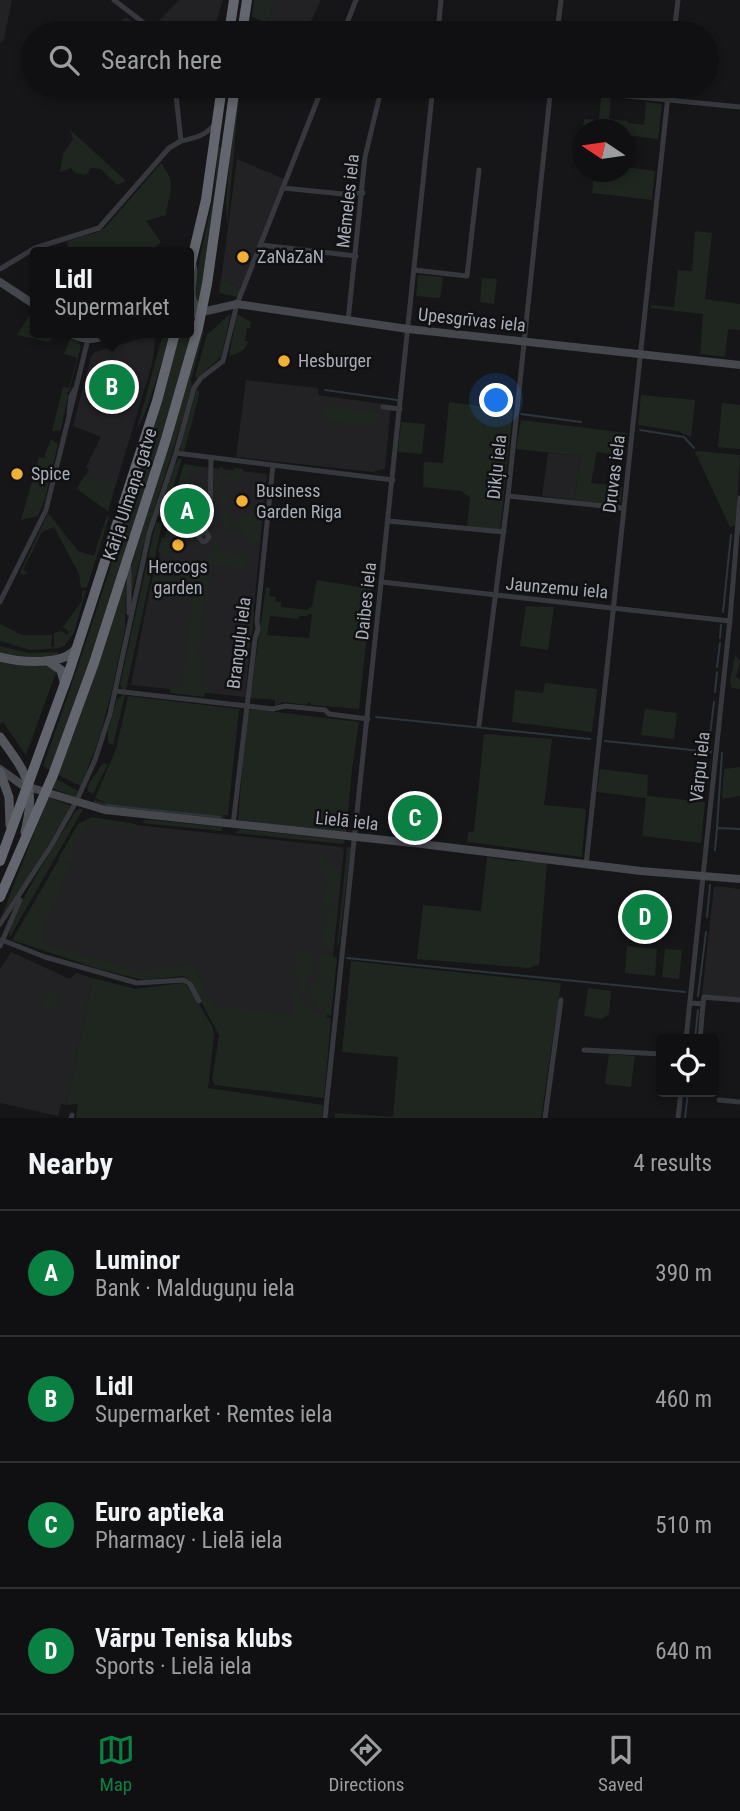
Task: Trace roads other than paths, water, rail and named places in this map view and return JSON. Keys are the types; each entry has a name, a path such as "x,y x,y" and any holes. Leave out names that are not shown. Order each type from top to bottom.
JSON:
{"highway":[{"path":"231,21 234,0"},
{"path":"244,21 247,0"},
{"path":"194,251 206,200 220,98"},
{"name":"Kārļa Ulmaņa gatve","path":"0,897 47,791 94,663 166,439 202,312 220,207 234,98"},
{"name":"Kārļa Ulmaņa gatve","path":"1,857 65,686 157,401 174,338"}],"main road":[{"path":"0,657 18,661 46,661 69,656 79,642"},
{"path":"46,661 61,670 65,686"},
{"path":"0,737 28,779 29,808 23,844"},
{"path":"0,756 5,755 8,748"},
{"path":"0,771 8,789 11,816 1,857"}],"street":[{"path":"114,0 123,2 144,21"},
{"path":"348,21 356,0"},
{"path":"439,21 442,0"},
{"path":"558,21 561,0"},
{"path":"675,21 678,0"},
{"path":"176,98 181,141"},
{"path":"0,923 28,884 76,802 100,746 115,691 149,534 196,384 223,361 237,304 318,98"},
{"name":"Mēmeles iela","path":"348,321 365,157 379,98"},
{"name":"Daibes iela","path":"325,1118 432,98"},
{"name":"Dikļu iela","path":"480,725 504,532 550,98"},
{"path":"650,98 740,107"},
{"name":"Druvas iela","path":"586,864 668,100"},
{"path":"38,247 99,228 169,148 208,132 218,118"},
{"path":"196,138 206,142 213,155"},
{"path":"414,270 467,276 479,170"},
{"path":"283,188 363,194"},
{"path":"261,245 356,256"},
{"path":"0,269 30,251"},
{"path":"0,282 30,302"},
{"path":"194,304 202,312"},
{"name":"Upesgrīvas iela","path":"194,314 237,304 408,329 740,365"},
{"path":"80,338 93,338"},
{"path":"0,602 46,510 76,397 88,339"},
{"path":"383,407 400,409"},
{"path":"176,453 393,480"},
{"path":"205,530 211,514 211,458"},
{"name":"Branguļu iela","path":"233,825 246,706 258,629 273,465"},
{"path":"508,496 623,508"},
{"name":"Vārpu iela","path":"687,1034 740,500"},
{"path":"388,521 504,532"},
{"path":"129,627 131,550"},
{"name":"Jaunzemu iela","path":"382,582 495,597 614,607 730,621"},
{"path":"115,691 278,709 285,706 309,708 368,719"},
{"path":"0,771 17,782 28,779 47,791"},
{"name":"Lielā iela","path":"47,791 112,811 740,879"},
{"path":"28,884 1,943 121,979 146,983 184,981 190,984 199,1001"},
{"path":"700,1034 704,997 740,1000"},
{"path":"545,1118 561,1000"},
{"path":"690,1003 703,1004"},
{"path":"584,1050 656,1054"},
{"path":"678,1118 680,1097"},
{"path":"719,1100 740,1102"}],"waterway":[{"path":"325,390 397,400"},
{"path":"521,414 581,422"},
{"path":"640,430 684,437 694,448"},
{"path":"723,612 731,535"},
{"path":"720,638 721,625"},
{"path":"717,667 720,643"},
{"path":"715,692 717,672"},
{"path":"708,751 714,702"},
{"path":"376,717 590,739"},
{"path":"605,741 711,752"},
{"path":"717,828 722,753"},
{"path":"106,805 220,817"},
{"path":"715,850 717,828 740,829"},
{"path":"707,917 710,885"},
{"path":"698,996 706,932"},
{"path":"347,958 685,992"},
{"path":"696,1034 698,1010"},
{"path":"685,1118 687,1097"}],"place":[{"name":"ZaNaZaN","path":"243,257"},
{"name":"Hesburger","path":"284,361"},
{"name":"Lidl","path":"112,387"},
{"name":"Spice","path":"17,474"},
{"name":"Business Garden Riga","path":"242,501"},
{"name":"Luminor","path":"187,511"},
{"name":"Hercogs garden","path":"178,545"},
{"name":"Euro aptieka","path":"415,818"},
{"name":"Vārpu Tenisa klubs","path":"645,917"}]}
